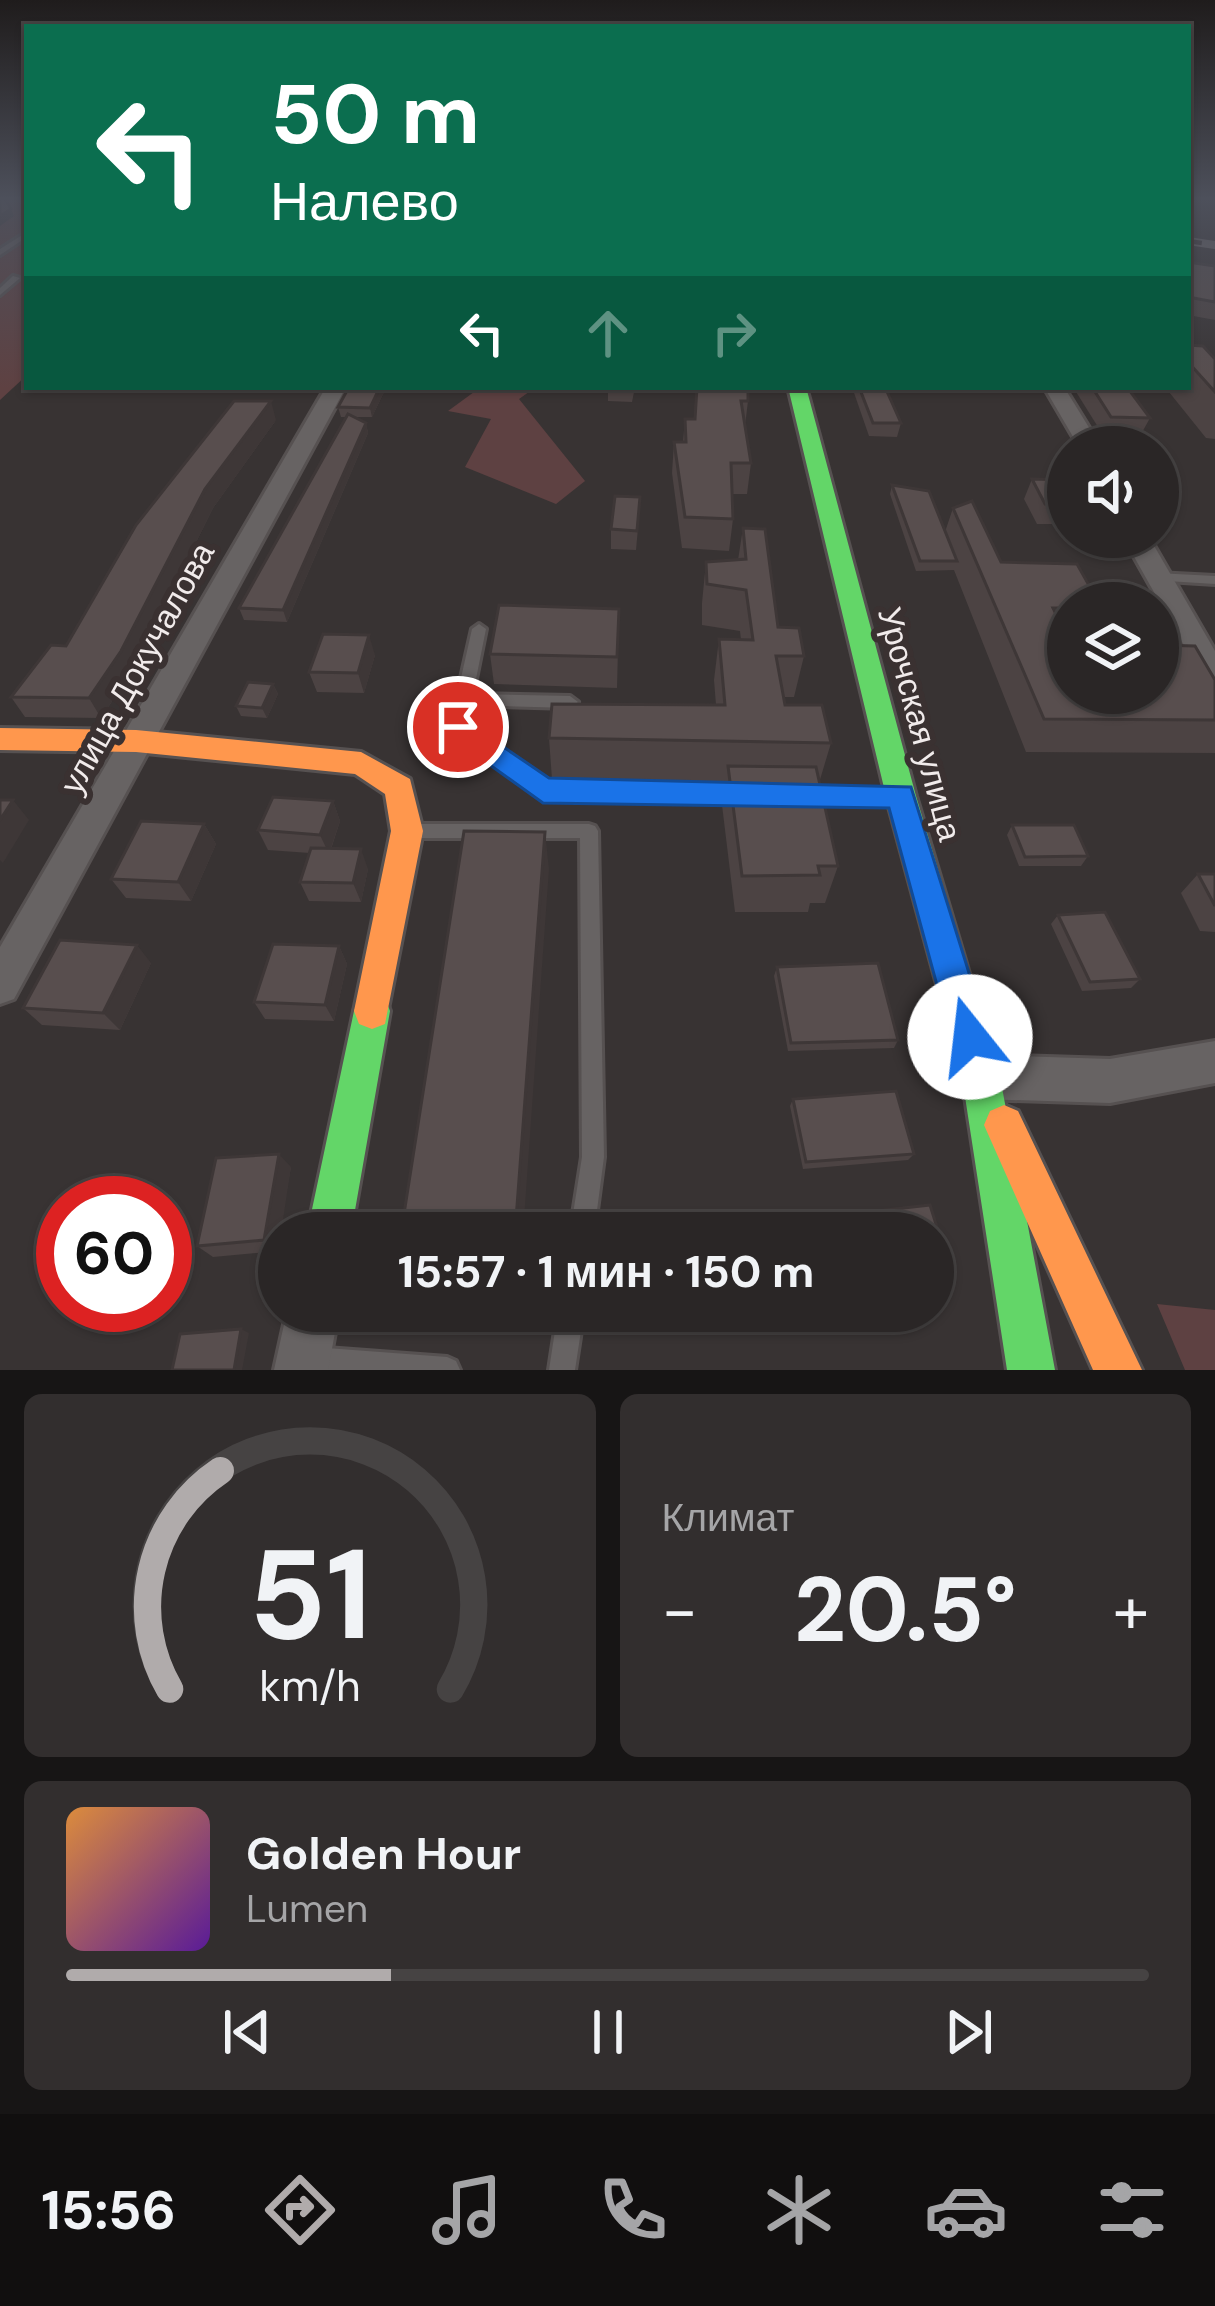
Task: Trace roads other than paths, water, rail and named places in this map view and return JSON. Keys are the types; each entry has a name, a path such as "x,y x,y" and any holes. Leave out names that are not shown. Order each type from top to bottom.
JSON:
{"main road":[{"name":"Урочская улица","path":"798,390 901,796 981,1077 1031,1370"},
{"path":"0,739 136,741 361,763 399,788 407,831 333,1212"},
{"name":"Урочская улица","path":"981,1077 1118,1370"}],"street":[{"name":"улица Докучалова","path":"0,986 334,390"},
{"path":"1056,390 1077,426"},
{"path":"1146,558 1215,676"},
{"path":"981,1077 1110,1081 1215,1062"}],"lane":[{"path":"0,278 16,278 0,292"},
{"path":"1156,577 1215,580"},
{"path":"479,629 458,727 543,790 758,794"},
{"path":"465,699 570,703"},
{"path":"782,794 901,796"},
{"path":"407,831 590,831 593,1157 585,1212"},
{"path":"562,1370 568,1332"},
{"path":"306,1347 448,1370"}]}
